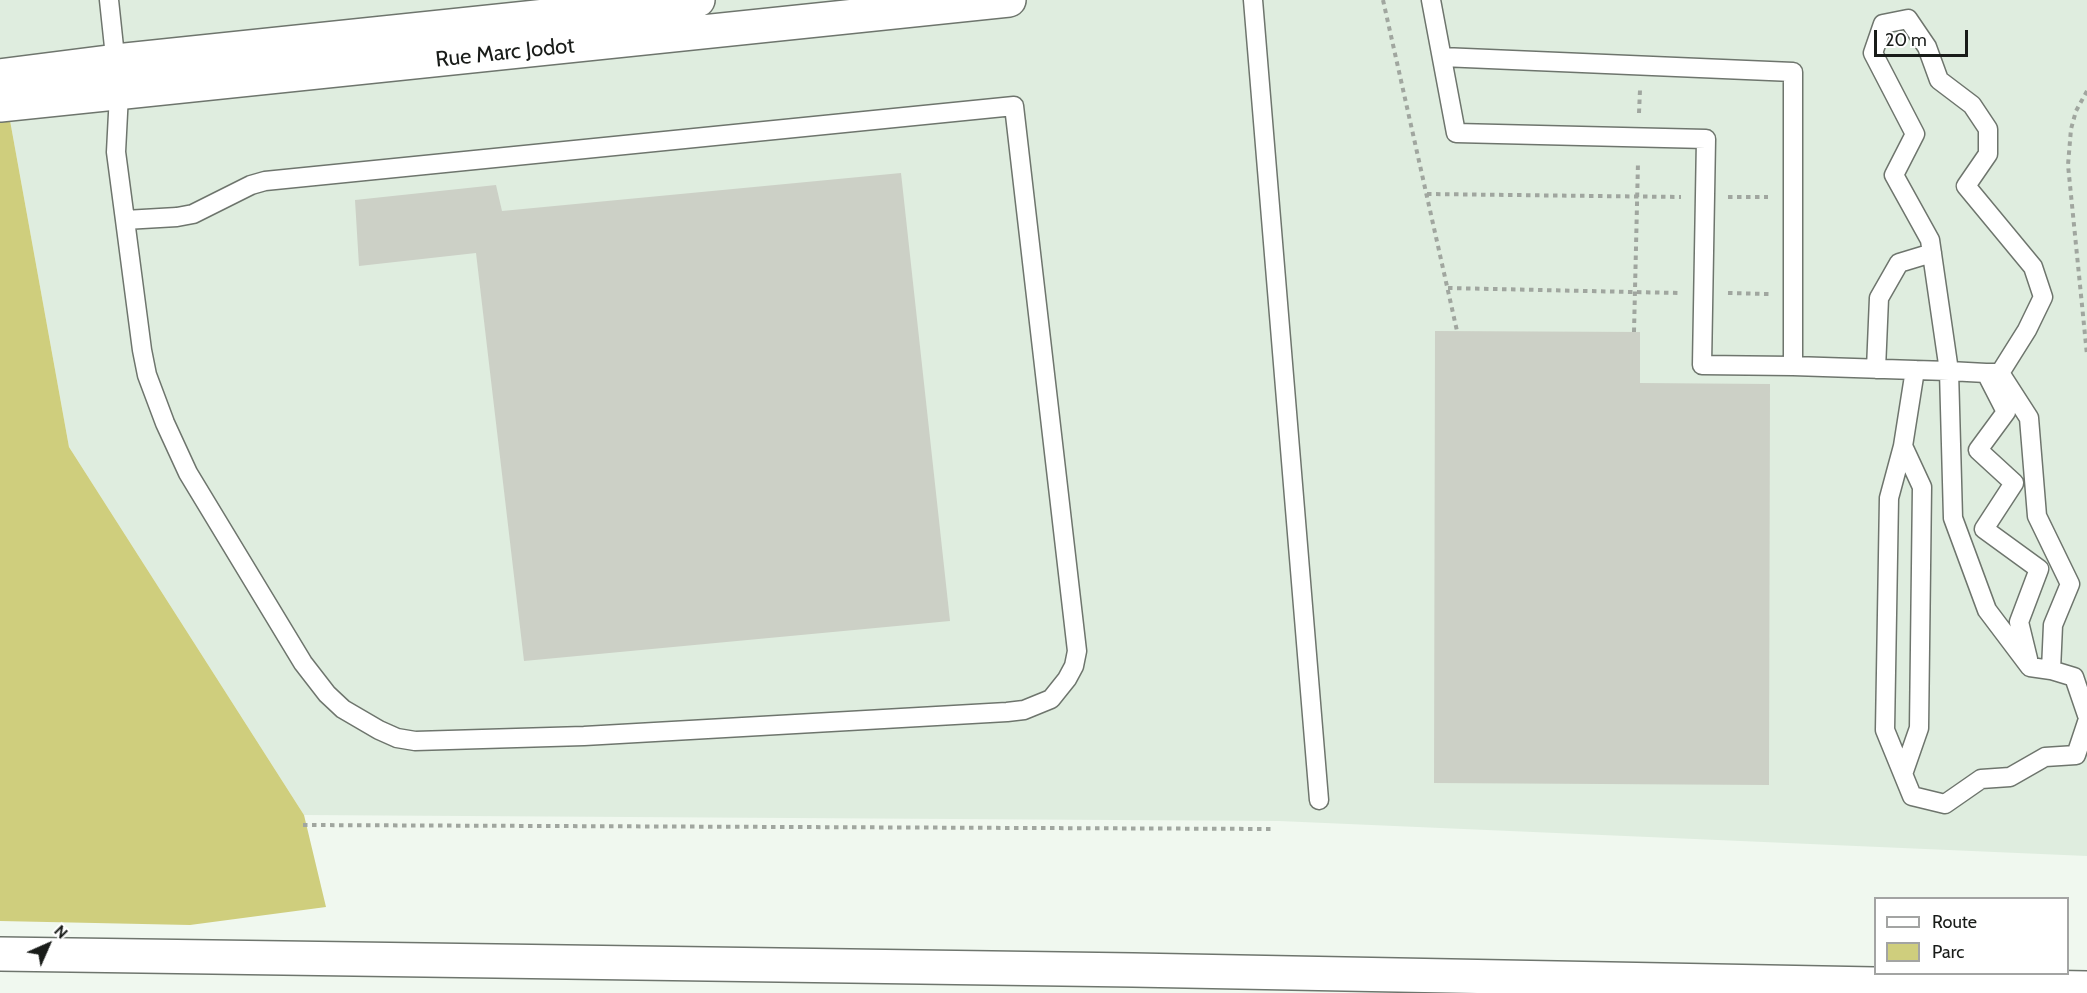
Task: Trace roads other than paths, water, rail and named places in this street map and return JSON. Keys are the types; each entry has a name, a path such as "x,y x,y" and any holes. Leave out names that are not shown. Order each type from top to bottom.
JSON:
{"main road":[{"name":"Rue Marc Jodot","path":"0,76 698,0"},
{"name":"Rue Marc Jodot","path":"0,105 996,1"},
{"path":"0,954 1133,970 2087,988"}],"lane":[{"path":"109,0 119,94 116,152 142,350 147,375 176,449 314,679 343,709 397,738 433,741 584,736 1007,712 1024,710 1051,699 1064,684 1074,666 1077,651 1014,106 265,181 250,185 193,214 125,220"},
{"path":"1253,0 1319,800"},
{"path":"1431,0 1456,133 1706,139 1702,365 1993,373 2029,418 2037,516 2070,584 2054,625 2051,670"},
{"path":"1993,373 2027,330 2043,297 2033,267 1966,186 1988,154 1988,129 1972,105 1939,80 1927,47 1908,19 1883,24 1873,53 1915,134 1894,175 1930,240 1949,371 1953,518 1987,610 2030,668 2051,670 2074,677 2087,715"},
{"path":"1442,57 1793,72 1793,366"},
{"path":"1876,369 1879,298 1899,263 1932,253"},
{"path":"1915,370 1904,446 1889,498 1886,730 1912,796 1945,804 1981,779 2010,777 2045,757 2076,755 2087,722"},
{"path":"1993,373 2006,412 1978,450 2014,483 1984,529 2039,569 2019,622 2030,668"},
{"path":"1903,774 1918,728 1922,487 1904,446"}]}
